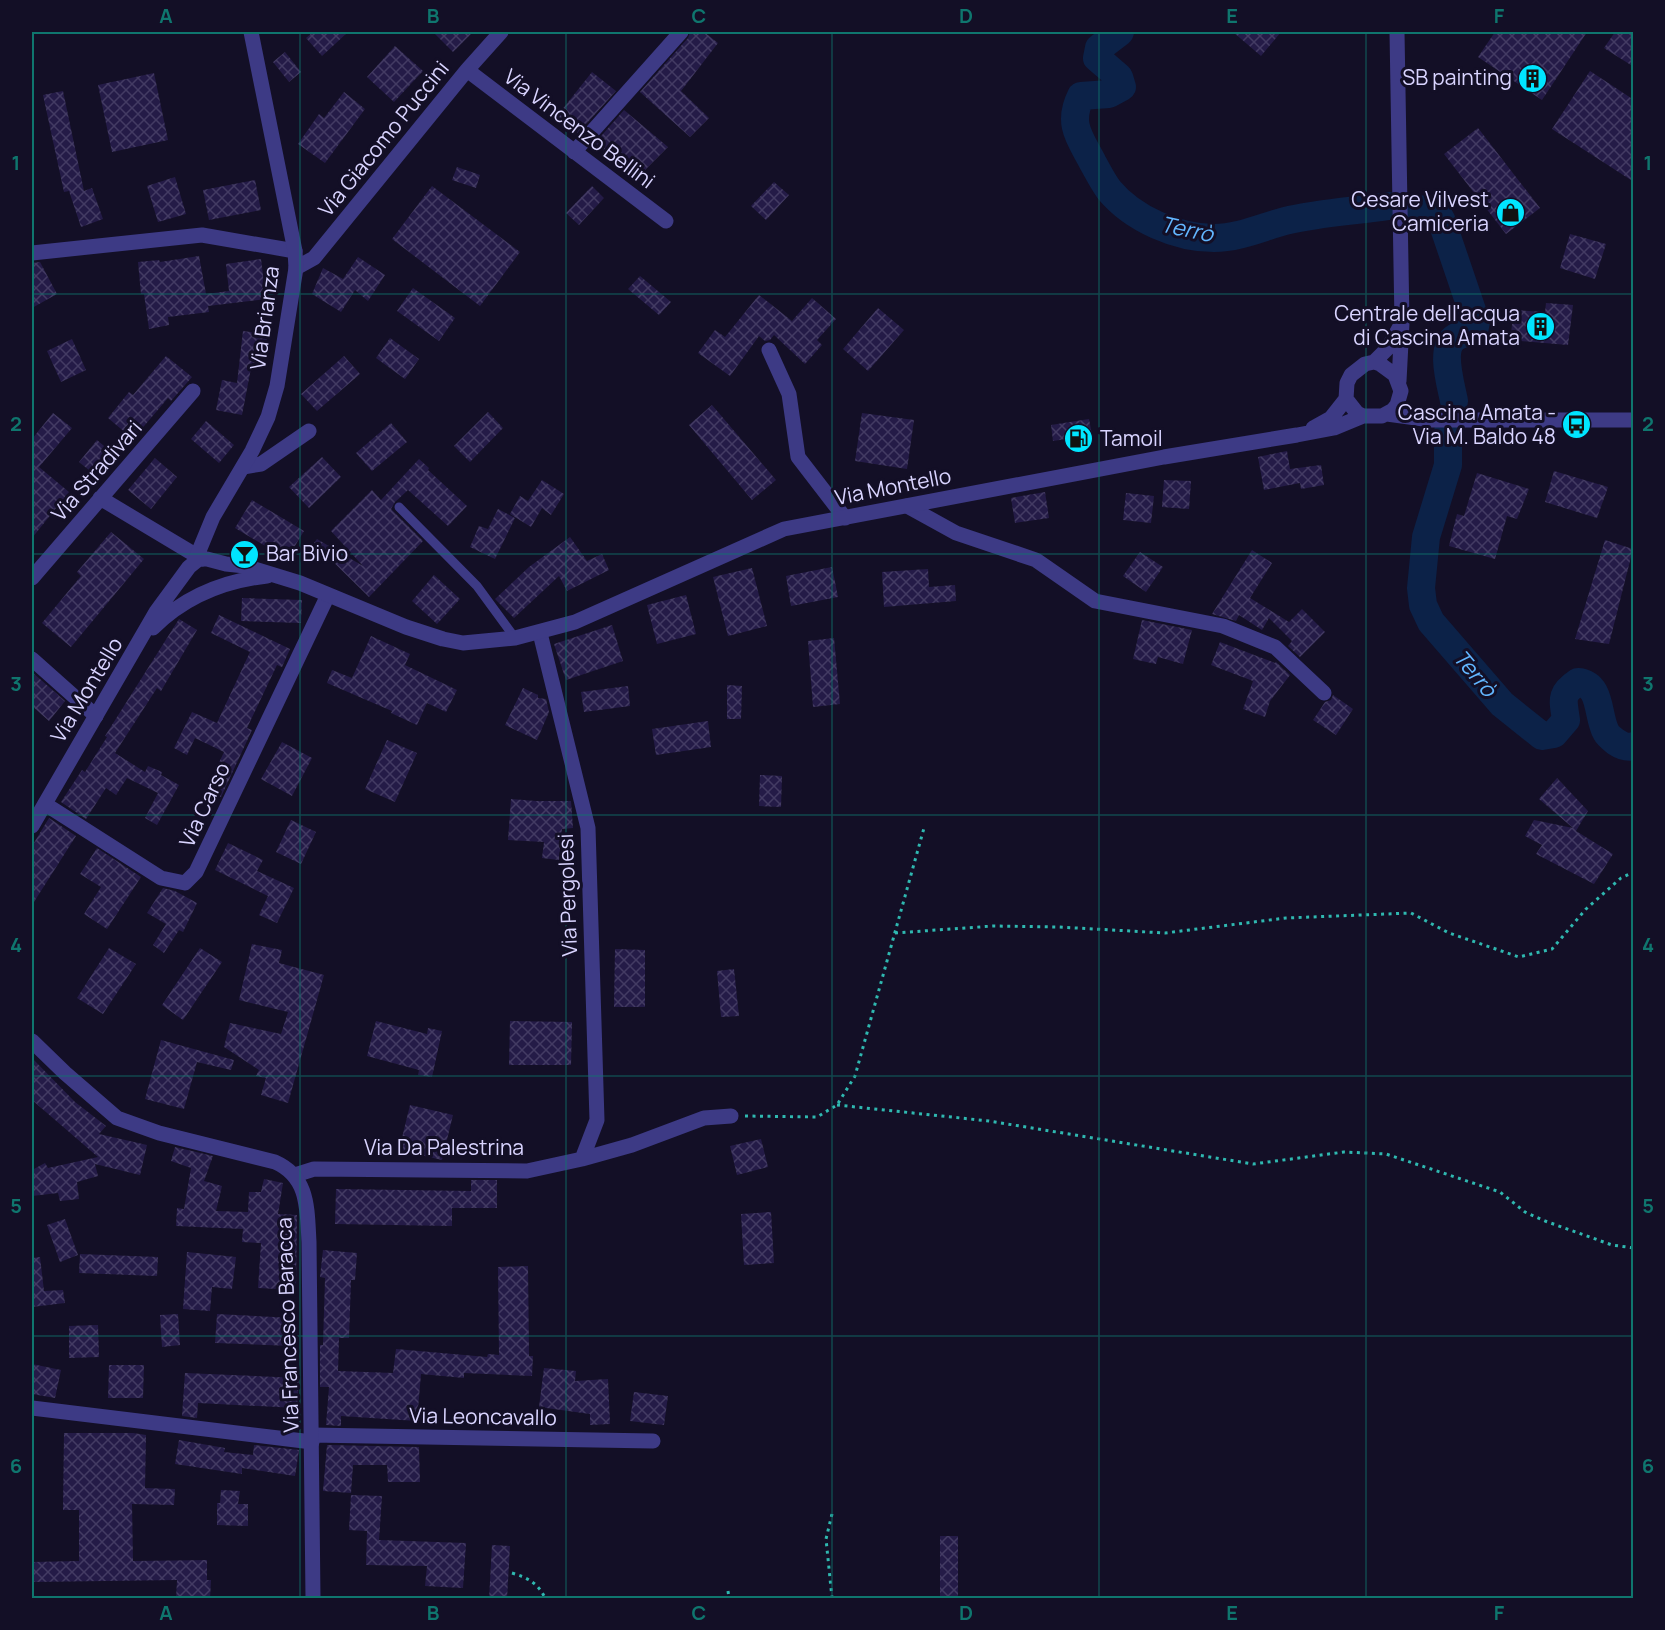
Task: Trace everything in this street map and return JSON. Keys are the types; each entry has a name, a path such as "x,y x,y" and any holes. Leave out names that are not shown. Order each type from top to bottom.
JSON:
{"street":[{"name":"Via Brianza","path":"197,560 221,502 264,428 276,386 296,268 295,251 252,32"},
{"name":"Via Giacomo Puccini","path":"296,268 314,258 467,70 501,32"},
{"path":"574,152 681,32"},
{"path":"1387,414 1397,405 1400,386 1402,323 1397,32"},
{"name":"Via Vincenzo Bellini","path":"467,70 666,221"},
{"path":"32,253 201,235 295,251"},
{"path":"1374,362 1388,348 1402,323"},
{"path":"769,350 789,394 798,457 844,518"},
{"path":"1363,416 1357,413 1346,399 1347,383 1351,375 1365,364 1374,362 1386,366 1414,408 1431,420"},
{"name":"Via Stradivari","path":"32,578 193,391"},
{"name":"Via Montello","path":"1297,435 1331,418 1346,399"},
{"name":"Via Montello","path":"32,826 165,598 197,560 245,566 300,583 406,627 443,639 463,643 515,638 575,622 772,533 804,524 1164,457 1297,435 1341,426 1363,416 1376,417 1387,414 1431,420 1634,420"},
{"path":"243,467 261,464 309,431"},
{"path":"100,498 197,560 220,572 220,582 210,590 193,589 189,584 187,579 197,560"},
{"path":"907,506 956,533 1036,560 1095,601 1223,626 1275,647 1324,693"},
{"name":"Via Montello","path":"142,638 186,600 238,580 274,576"},
{"name":"Via Carso","path":"45,804 161,878 185,883 196,872 328,595"},
{"name":"Via Pergolesi","path":"540,633 588,828 597,1120 582,1159"},
{"path":"32,659 96,716"},
{"path":"32,1041 64,1073 117,1118 159,1133 275,1161 295,1175"},
{"name":"Via Da Palestrina","path":"295,1175 314,1169 527,1171 632,1145 704,1118 731,1116"},
{"name":"Via Francesco Baracca","path":"295,1175 300,1184 307,1210 309,1242 314,1599"},
{"name":"Via Leoncavallo","path":"32,1408 312,1439 652,1441"}],"lane":[{"path":"399,507 477,586 515,638"}],"path":[{"path":"731,1116 817,1117 837,1106 855,1076 924,828"},
{"path":"895,933 993,926 1165,933 1286,918 1411,913 1449,933 1519,957 1552,949 1586,909 1621,878 1634,872"},
{"path":"837,1106 988,1121 1253,1164 1344,1152 1386,1154 1500,1192 1525,1212 1545,1221 1612,1245 1634,1248"},
{"path":"832,1514 826,1539 832,1599"},
{"path":"512,1574 531,1579 545,1599"},
{"path":"728,1592 729,1599"}],"building":[{"path":"313,32 348,32 322,56 306,38"},
{"path":"433,32 473,32 453,52"},
{"path":"690,32 704,32 718,43 681,91 709,118 690,137 640,92 688,38"},
{"path":"1233,32 1281,32 1261,56"},
{"name":"SB painting","path":"1495,32 1587,32 1542,100 1478,57"},
{"path":"1615,32 1634,32 1634,67 1604,48"},
{"path":"395,46 423,71 394,102 367,77"},
{"path":"285,52 301,72 289,82 273,62"},
{"path":"1590,71 1634,100 1634,182 1552,129"},
{"path":"592,72 616,91 578,133 557,116"},
{"path":"154,73 168,140 112,152 98,85"},
{"path":"63,91 84,191 92,188 103,219 81,227 69,191 64,192 43,95"},
{"path":"344,92 365,109 325,163 298,144 319,114 324,118"},
{"path":"624,110 668,147 636,179 595,143"},
{"path":"1478,128 1540,208 1506,234 1444,154"},
{"path":"457,167 480,175 476,188 452,180"},
{"path":"175,177 186,214 158,222 147,186"},
{"path":"255,180 261,210 209,220 203,190"},
{"path":"774,182 789,195 766,220 751,206"},
{"path":"432,186 520,252 480,306 392,239"},
{"path":"592,186 604,198 579,225 566,213"},
{"path":"1570,234 1606,244 1595,279 1560,268"},
{"path":"199,256 206,294 229,291 226,264 261,259 266,299 208,306 209,312 168,317 169,325 149,329 144,294 141,294 138,262 159,260 160,262"},
{"path":"358,257 385,275 368,301 355,290 341,312 312,294 323,268 343,279"},
{"path":"40,262 57,294 32,308 32,263"},
{"path":"640,276 671,302 659,315 628,289"},
{"path":"413,288 455,318 439,341 397,311"},
{"path":"759,295 792,321 812,298 836,319 817,340 822,345 805,364 774,335 770,340 765,341 759,336 730,376 698,353 715,330 725,337"},
{"name":"Centrale dell'acqua di Cascina Amata","path":"1546,303 1573,305 1568,345 1510,340 1514,310 1545,312"},
{"path":"878,308 904,330 868,371 843,349"},
{"path":"243,331 267,334 264,364 252,363 242,415 216,410 222,380 237,383"},
{"path":"390,338 419,359 405,379 376,358"},
{"path":"72,339 86,370 61,382 47,351"},
{"path":"166,356 192,377 171,401 168,398 133,439 108,418 129,392 133,395"},
{"path":"344,356 360,374 317,411 301,394"},
{"path":"712,405 776,480 752,500 689,425"},
{"path":"488,412 503,428 470,462 454,446"},
{"path":"53,413 72,428 39,467 69,492 32,538 32,439"},
{"path":"862,413 914,420 907,469 855,461"},
{"path":"1089,419 1092,435 1053,441 1051,425"},
{"path":"206,421 234,445 219,463 191,439"},
{"path":"391,423 407,442 372,471 356,453"},
{"path":"97,440 117,457 100,479 79,462"},
{"path":"1287,451 1290,469 1321,465 1324,485 1301,489 1300,483 1264,490 1258,457"},
{"path":"322,457 341,477 309,508 289,487"},
{"path":"155,458 177,477 151,509 128,490"},
{"path":"419,459 467,506 448,526 408,490 395,502 391,509 423,541 369,597 314,543 317,539 363,566 331,531 372,490 381,500"},
{"path":"1554,471 1608,487 1597,518 1545,502"},
{"path":"1477,473 1529,489 1517,519 1507,516 1495,559 1449,546 1457,514 1464,516"},
{"path":"542,480 564,494 551,515 542,508 531,527 510,514 520,496 528,501"},
{"path":"1164,480 1191,481 1189,509 1162,507"},
{"path":"1045,492 1049,518 1015,523 1011,498"},
{"path":"1126,493 1154,496 1151,523 1123,520"},
{"path":"252,500 304,531 287,559 235,528"},
{"path":"498,509 515,518 495,559 470,547 479,526 488,529"},
{"path":"111,532 144,559 71,647 42,623 81,576 77,572"},
{"path":"570,537 587,561 602,554 609,570 567,591 559,576 514,618 495,599 529,567"},
{"path":"1605,540 1633,549 1609,644 1575,639"},
{"path":"1252,550 1272,563 1250,598 1289,622 1302,609 1325,632 1300,657 1288,646 1292,641 1269,618 1262,630 1239,615 1236,621 1212,614"},
{"path":"1140,552 1163,567 1146,592 1123,576"},
{"path":"832,567 838,597 791,606 786,576"},
{"path":"752,568 767,626 728,636 713,577"},
{"path":"928,569 929,587 955,585 956,601 884,607 882,572"},
{"path":"434,575 460,599 437,624 412,601"},
{"path":"686,595 696,634 657,644 647,605"},
{"path":"242,598 302,600 301,623 241,621"},
{"path":"219,615 290,649 282,667 277,665 247,728 252,730 221,797 206,790 224,752 195,738 187,755 174,748 192,712 217,723 250,652 211,633"},
{"path":"179,619 197,630 161,691 157,688 115,753 145,772 148,766 162,772 161,775 179,785 157,825 145,818 158,793 127,778 116,795 106,788 86,819 61,802 82,770 85,772 107,737 105,736"},
{"path":"1142,620 1192,630 1183,664 1158,657 1156,664 1133,659"},
{"path":"612,625 623,661 566,680 554,644"},
{"path":"371,636 410,654 405,665 457,690 446,712 427,703 417,725 391,713 392,711 327,683 332,670 352,678"},
{"path":"834,638 840,704 813,707 808,641"},
{"path":"1220,642 1276,662 1290,675 1270,701 1265,717 1243,709 1253,681 1211,665"},
{"path":"32,672 65,701 49,721 32,706"},
{"path":"727,685 742,686 741,719 727,719"},
{"path":"628,686 630,706 584,712 581,692"},
{"path":"523,688 538,695 538,698 546,699 549,712 537,740 505,725"},
{"path":"1333,695 1353,709 1336,735 1313,720 1325,702 1331,700"},
{"path":"708,721 711,747 656,755 652,729"},
{"path":"387,740 417,753 395,802 365,789"},
{"path":"282,742 312,758 292,796 261,779"},
{"path":"760,775 782,776 781,807 759,806"},
{"path":"1557,778 1588,811 1576,831 1613,854 1594,884 1536,854 1542,845 1525,836 1534,820 1573,828 1539,799"},
{"path":"511,799 571,801 573,828 562,829 559,860 542,858 544,842 508,840"},
{"path":"49,818 76,836 32,905 32,846"},
{"path":"291,820 316,832 301,864 276,852"},
{"path":"228,843 263,860 257,871 294,888 277,923 259,915 268,896 215,870"},
{"path":"97,848 141,877 107,929 84,914 101,887 80,874"},
{"path":"163,888 175,891 197,903 183,932 179,930 164,953 153,945 166,924 147,913"},
{"path":"252,944 282,950 279,963 324,975 288,1103 261,1095 266,1078 256,1076 259,1070 224,1047 230,1023 281,1034 288,1012 239,1000"},
{"path":"109,948 136,964 103,1014 77,998"},
{"path":"200,948 222,962 183,1020 162,1005"},
{"path":"615,949 645,950 645,1007 614,1007"},
{"path":"734,969 739,1016 721,1017 717,971"},
{"path":"376,1021 427,1034 428,1028 442,1031 432,1077 418,1075 419,1070 367,1056"},
{"path":"510,1021 572,1022 571,1065 509,1065"},
{"path":"161,1040 234,1060 231,1070 197,1062 184,1109 145,1099"},
{"path":"32,1058 75,1102 106,1126 99,1134 147,1145 140,1175 95,1164 98,1176 77,1182 79,1199 60,1201 58,1193 32,1196 32,1170 45,1163 48,1168 98,1157 32,1100"},
{"path":"410,1105 453,1115 442,1160 399,1150"},
{"path":"761,1139 768,1167 737,1175 730,1146"},
{"path":"175,1147 213,1156 204,1181 222,1186 216,1211 248,1212 249,1192 261,1192 264,1179 283,1183 278,1214 297,1215 296,1290 258,1288 261,1243 242,1242 243,1229 176,1226 177,1208 184,1209 191,1168 171,1161"},
{"path":"471,1180 497,1180 497,1208 452,1208 452,1226 335,1224 336,1189 471,1191"},
{"path":"771,1212 774,1263 744,1265 741,1214"},
{"path":"65,1219 78,1255 60,1262 47,1225"},
{"path":"323,1250 357,1253 355,1280 351,1280 349,1338 339,1338 338,1371 393,1373 396,1349 487,1357 488,1354 499,1355 498,1267 528,1266 529,1356 533,1356 532,1376 464,1373 464,1378 421,1374 417,1421 341,1416 341,1426 326,1425 329,1387 320,1387 320,1345 323,1345 325,1278 320,1277"},
{"path":"187,1252 236,1257 232,1289 212,1287 210,1311 183,1309"},
{"path":"80,1254 158,1257 157,1276 79,1273"},
{"path":"40,1257 44,1291 63,1290 65,1303 32,1307 32,1258"},
{"path":"178,1314 180,1345 162,1347 160,1315"},
{"path":"217,1314 294,1318 292,1346 215,1343"},
{"path":"98,1325 99,1357 69,1358 69,1326"},
{"path":"32,1364 61,1370 55,1398 32,1394"},
{"path":"109,1365 144,1365 143,1398 108,1398"},
{"path":"544,1368 576,1371 575,1381 608,1379 610,1424 590,1425 590,1414 539,1407"},
{"path":"185,1373 299,1378 297,1408 198,1403 197,1418 182,1416"},
{"path":"634,1392 668,1396 664,1425 630,1421"},
{"path":"64,1433 146,1435 145,1488 175,1489 174,1505 132,1504 133,1561 207,1560 207,1580 211,1580 210,1599 176,1599 177,1580 32,1582 32,1562 79,1561 79,1510 63,1510"},
{"path":"179,1440 225,1448 224,1452 253,1455 254,1445 299,1450 295,1476 242,1468 242,1474 175,1464"},
{"path":"327,1445 419,1447 420,1482 388,1482 387,1465 353,1465 351,1493 323,1491"},
{"path":"221,1490 240,1491 238,1504 248,1504 248,1526 217,1525 217,1503 220,1503"},
{"path":"351,1495 382,1496 379,1540 466,1543 463,1588 425,1586 427,1566 366,1565 367,1531 349,1530"},
{"path":"940,1536 958,1536 958,1599 940,1599"},
{"path":"492,1545 510,1546 507,1599 489,1599"}],"waterway":[{"name":"Terrò","path":"1120,32 1099,48 1097,58 1119,77 1122,87 1109,94 1081,96 1075,123 1080,138 1105,184 1130,210 1157,225 1185,235 1223,238 1298,218 1389,206"},
{"name":"Terrò","path":"1413,211 1426,209 1441,219 1476,322 1474,331 1456,337 1448,349 1447,367 1454,401"},
{"name":"Terrò","path":"1448,432 1448,465 1426,537 1421,588 1423,605 1431,622 1502,704 1542,736 1554,734 1566,720 1564,698 1568,690 1578,682 1586,684 1595,694 1608,735 1622,746 1634,746"}],"place":[{"name":"SB painting","path":"1533,78"},
{"name":"Cesare Vilvest Camiceria","path":"1510,212"},
{"name":"Centrale dell'acqua di Cascina Amata","path":"1541,326"},
{"name":"Cascina Amata - Via M. Baldo 48","path":"1577,425"},
{"name":"Tamoil","path":"1079,439"},
{"name":"Bar Bivio","path":"245,554"}]}
